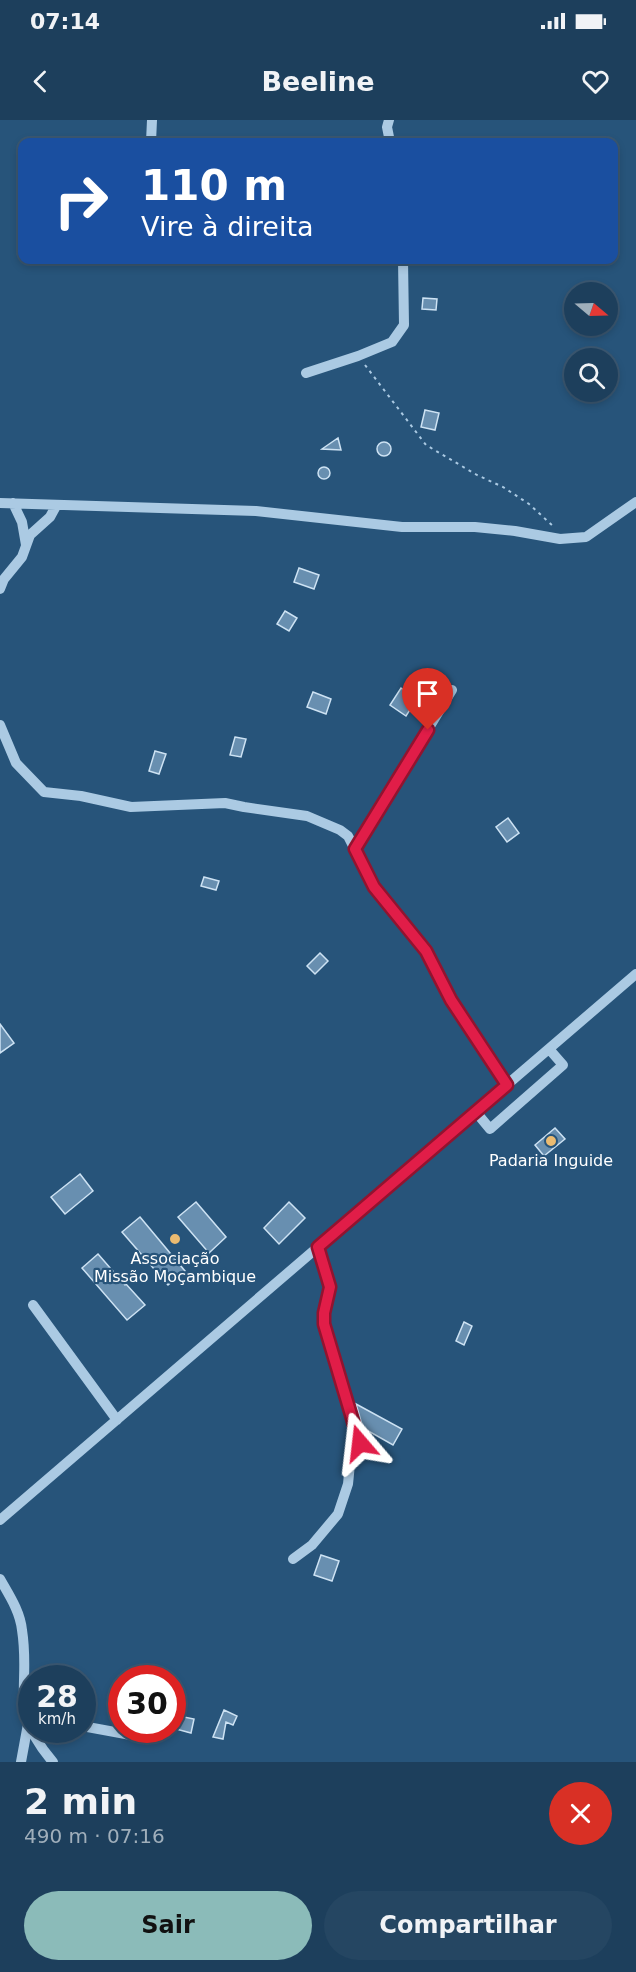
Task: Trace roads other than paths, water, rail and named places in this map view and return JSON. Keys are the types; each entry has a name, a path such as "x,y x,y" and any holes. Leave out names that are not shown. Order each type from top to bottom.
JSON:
{"street":[{"path":"151,138 152,120"},
{"path":"389,120 387,127 389,138"},
{"path":"306,374 392,342 404,325 403,264"},
{"path":"0,503 256,511 402,527 485,528 560,539 586,537 636,502"},
{"path":"13,503 22,522 26,548"},
{"path":"0,589 4,579 22,557 30,535 50,517 56,506"},
{"path":"355,849 452,690"},
{"path":"0,725 16,764 44,792 81,796 131,807 213,802 297,814 340,830 348,836 374,887 426,951 451,1000 507,1085"},
{"path":"2,1515 117,1420 636,974"},
{"path":"476,1112 490,1129 563,1065 549,1049"},
{"path":"292,1559 312,1545 338,1514 348,1484 350,1464 360,1443 324,1324 330,1287 318,1247"},
{"path":"33,1305 117,1420"},
{"path":"0,1579 12,1600 22,1629 23,1665"},
{"path":"21,1762 24,1743"},
{"path":"40,1743 53,1762"}],"place":[{"name":"Padaria Inguide","path":"551,1141"},
{"name":"Associação Missão Moçambique","path":"175,1239"}]}
